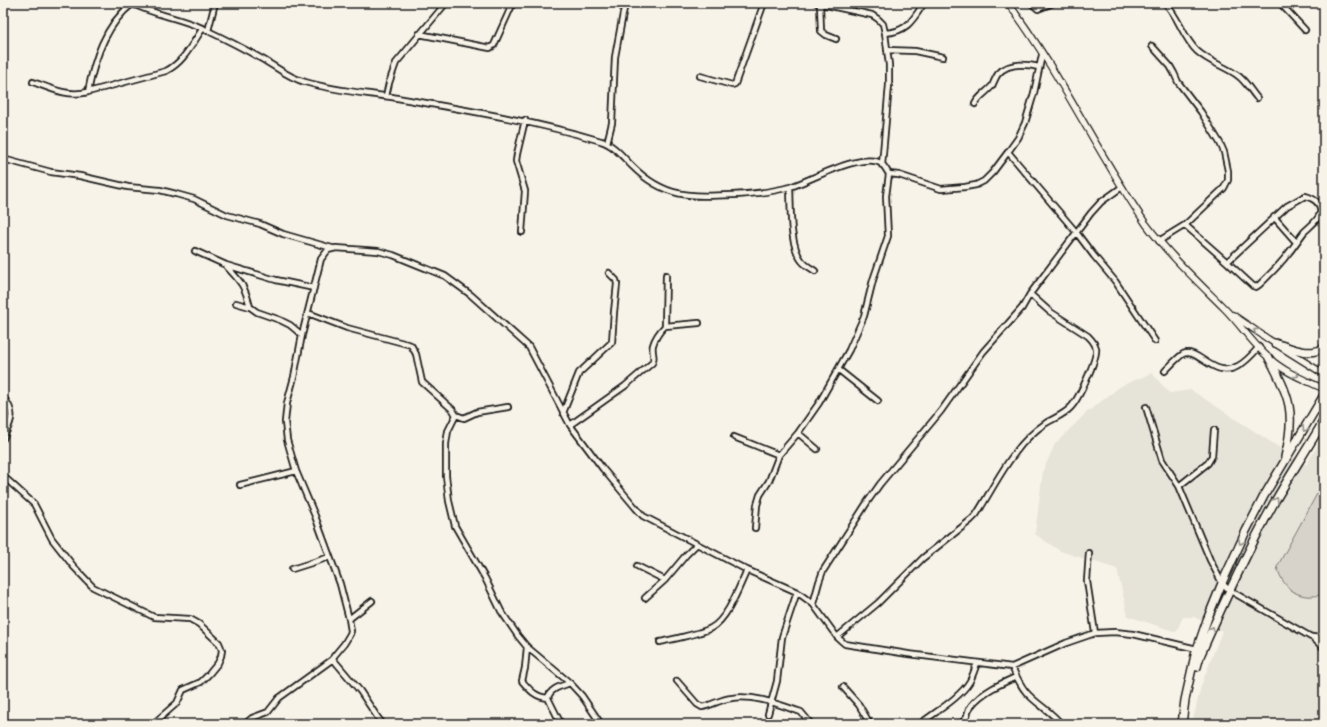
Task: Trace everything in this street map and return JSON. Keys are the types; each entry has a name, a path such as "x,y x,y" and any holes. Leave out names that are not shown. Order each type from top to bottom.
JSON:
{"highway":[{"path":"1275,343 1308,353 1324,348"},
{"path":"1269,358 1290,404 1290,432 1283,465"},
{"path":"1183,722 1186,694 1197,649 1222,583 1264,496 1324,395"},
{"path":"1183,722 1200,656 1229,590 1274,502 1324,420"}],"street":[{"path":"88,92 92,72 103,41 118,18 131,3 163,16 203,28 261,58 298,80 341,90 386,96 525,120 607,143 650,182 666,191 673,193 713,196 740,195 790,187 851,163 873,160 882,165 889,174 886,196 888,236 873,280 864,316 839,370 819,403 798,433 779,455 769,481 760,495 757,505 755,528"},
{"path":"208,31 215,3"},
{"path":"386,96 396,63 446,3"},
{"path":"419,34 490,48 494,45 514,3"},
{"path":"607,143 613,113 614,57 625,3"},
{"path":"700,76 732,85 735,84 764,3"},
{"path":"836,39 821,31 819,3 872,15 883,24 886,34 889,85 882,165"},
{"path":"1008,3 1042,55 1122,187 1159,241 1225,309 1269,358 1298,377 1324,389"},
{"path":"1031,3 1038,9 1053,3"},
{"path":"1165,3 1176,16 1182,30 1197,51 1208,59 1237,75 1243,80 1257,98"},
{"path":"1280,3 1305,30"},
{"path":"886,34 896,33 912,22 922,6"},
{"path":"33,82 71,95 88,92 166,71 174,67 184,57 203,28"},
{"path":"1152,46 1174,73 1178,82 1201,112 1220,143 1224,152 1228,180 1224,188 1185,225 1159,241"},
{"path":"887,50 915,51 943,57"},
{"path":"889,174 899,175 941,189 976,185 984,181 993,172 1018,138 1025,123 1030,108 1042,55"},
{"path":"974,104 979,97 992,86 998,74 1004,68 1028,64 1040,67"},
{"path":"522,232 525,191 516,161 525,120"},
{"path":"1008,152 1076,232 1115,281 1155,341"},
{"path":"3,159 51,172 80,176 128,187 160,190 176,194 194,199 227,215 260,224 283,234 332,248 378,251 393,254 433,271 455,283 479,301 529,347 570,426 638,511 648,518 747,570 797,592 813,604 837,637 845,644 1012,667 1066,643 1095,633 1116,632 1133,634 1197,649"},
{"path":"790,187 792,224 795,243 802,261 815,271"},
{"path":"813,604 823,571 868,501 941,411 983,352 1022,308 1030,294 1076,232 1101,202 1122,187"},
{"path":"1185,225 1253,286 1256,287 1289,253 1296,242 1318,218 1320,207 1317,201 1305,196 1287,206 1228,262"},
{"path":"1274,217 1296,242"},
{"path":"245,724 252,718 271,710 279,698 333,659 351,631 340,584 315,516 296,472 287,440 285,422 287,403 294,377 302,335 321,259 324,254 332,248"},
{"path":"195,251 226,265 276,280 314,288"},
{"path":"226,265 243,284 250,307"},
{"path":"563,413 579,373 612,342 617,284 616,280 609,273"},
{"path":"570,426 625,386 652,364 654,358 652,349 654,341 665,326 666,275"},
{"path":"837,637 878,603 923,558 971,520 976,515 1015,452 1038,428 1058,418 1072,407 1079,396 1095,357 1096,349 1092,340 1049,312 1030,294"},
{"path":"236,303 250,307 257,312 285,323 302,335"},
{"path":"1225,309 1324,374"},
{"path":"308,313 347,328 411,345 416,354 422,382 453,410 456,415 464,418 477,412 508,407"},
{"path":"665,326 699,323"},
{"path":"1165,372 1183,354 1188,353 1193,354 1213,367 1223,370 1230,370 1244,362 1259,347"},
{"path":"839,370 878,401"},
{"path":"3,397 10,405 13,417 3,439"},
{"path":"1146,407 1162,460 1179,486 1210,560 1222,583 1229,590 1311,636 1324,648"},
{"path":"456,415 448,431 446,444 446,476 449,501 455,526 486,578 502,611 527,647 570,683 586,701 601,724"},
{"path":"1179,486 1208,464 1212,456 1214,430"},
{"path":"798,433 817,449"},
{"path":"734,437 779,455"},
{"path":"240,485 296,472"},
{"path":"3,476 27,496 34,504 52,539 74,567 93,587 154,617 190,619 195,621 221,646 221,656 214,669 201,682 184,690 177,703 153,724"},
{"path":"645,598 665,580 697,544"},
{"path":"1089,553 1087,581 1095,633"},
{"path":"292,569 330,556"},
{"path":"637,566 665,580"},
{"path":"660,642 712,628 730,606 747,570"},
{"path":"768,714 779,668 782,637 797,592"},
{"path":"349,619 372,601"},
{"path":"1311,636 1324,638"},
{"path":"527,647 522,681 538,697 548,698"},
{"path":"333,659 384,724"},
{"path":"920,724 954,698 967,685 976,663"},
{"path":"1012,667 1016,677 1026,693 1045,708 1061,724"},
{"path":"960,724 966,719 971,706 992,688 1016,677"},
{"path":"677,681 697,704 702,707 723,700 745,697 772,702 801,712 811,724"},
{"path":"561,724 548,698 551,691 570,683"},
{"path":"843,687 859,705 870,724"}],"shaded area":[{"path":"1152,373 1169,393 1191,390 1306,465 1324,435 1324,724 1192,724 1201,686 1222,631 1194,617 1183,617 1176,632 1128,616 1117,569 1060,551 1035,534 1043,471 1055,444 1085,414 1121,386"},
{"path":"1324,481 1324,594 1315,596 1300,595 1289,588 1284,582 1277,567"}]}
